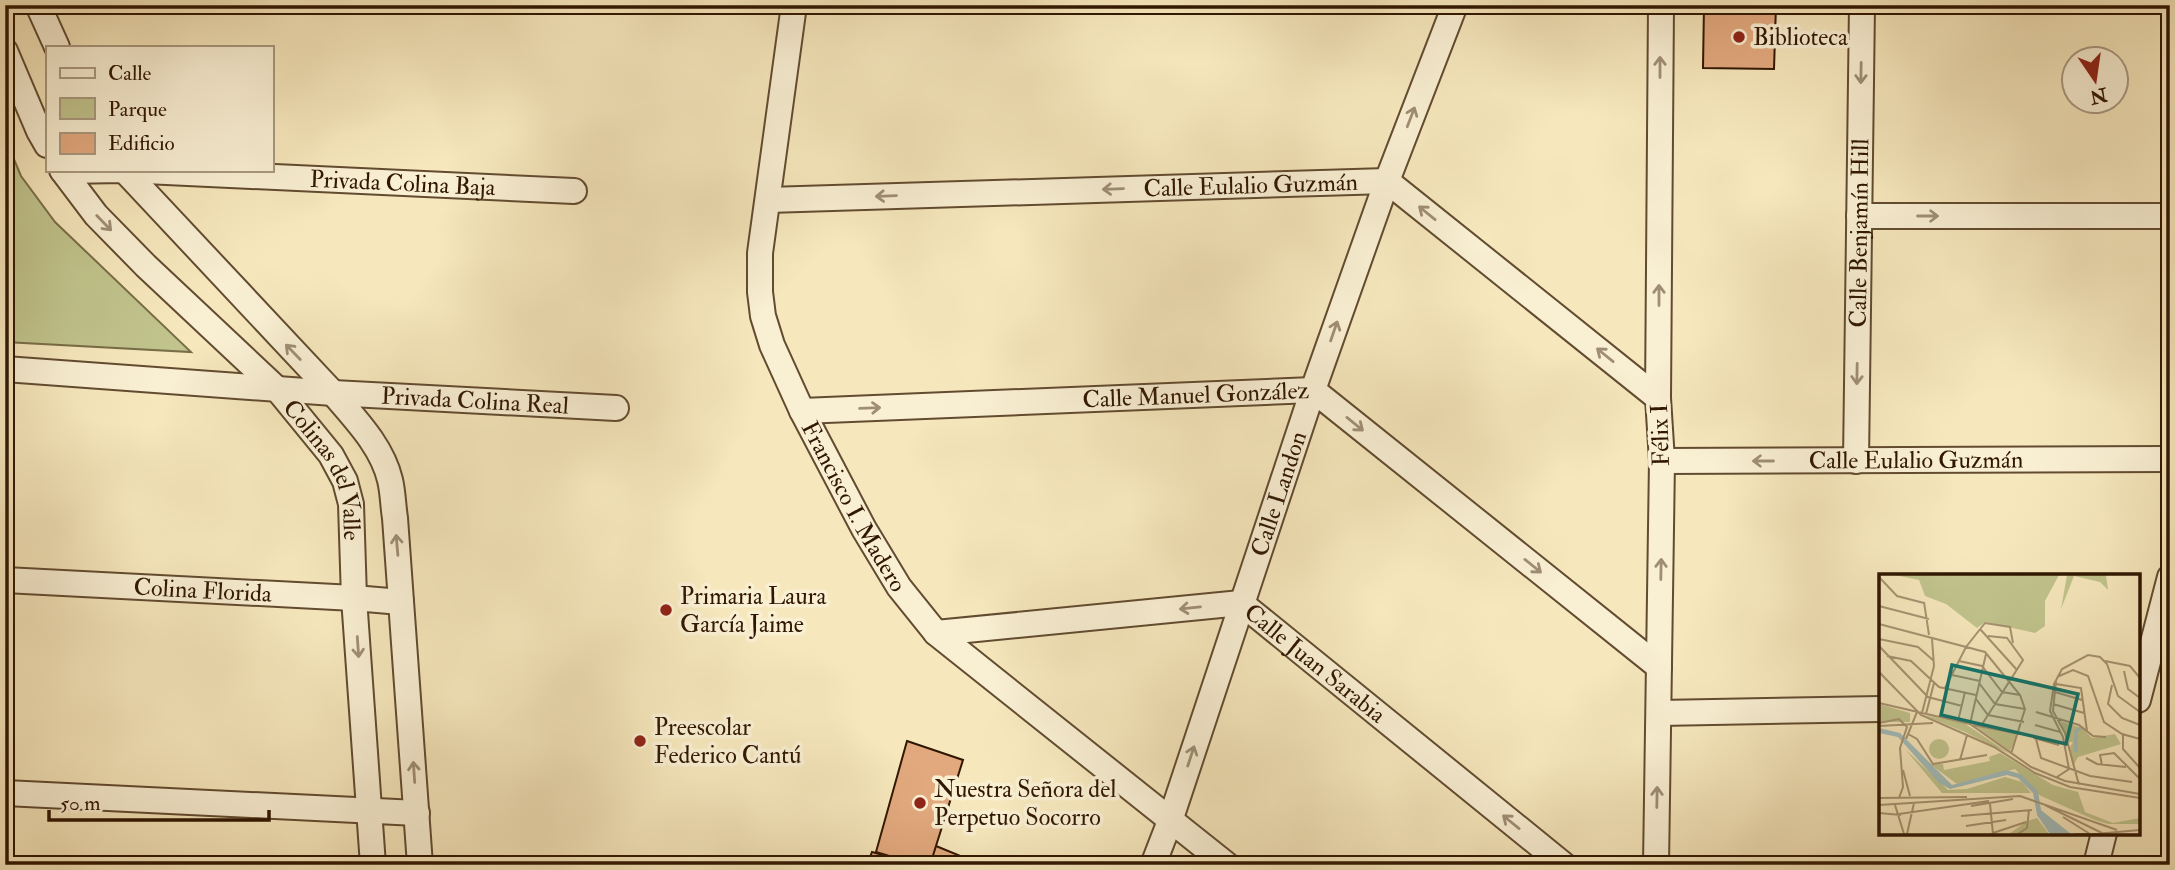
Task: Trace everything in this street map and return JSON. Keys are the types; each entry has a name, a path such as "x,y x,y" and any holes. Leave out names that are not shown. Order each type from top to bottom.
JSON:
{"street":[{"path":"38,5 57,46"},
{"name":"Francisco I. Madero","path":"794,5 760,253 760,292 762,316 772,345 802,411 864,529 899,587 936,633 1227,865"},
{"name":"Calle Landon","path":"1153,865 1313,390 1387,181 1454,5"},
{"name":"Félix I","path":"1656,865 1662,461 1658,398 1661,5"},
{"name":"Calle Benjamín Hill","path":"1856,461 1862,5"},
{"path":"5,51 38,131 46,143"},
{"name":"Colinas del Valle","path":"64,172 96,215 146,266 277,389 331,456 345,481 351,504 354,598 373,865"},
{"name":"Colinas del Valle","path":"126,172 333,393 379,453 390,480 395,519 420,865"},
{"name":"Privada Colina Baja","path":"167,172 574,191"},
{"name":"Calle Eulalio Guzmán","path":"768,200 1387,181 1658,398"},
{"path":"1859,216 2170,216"},
{"name":"Privada Colina Real","path":"5,369 333,393 616,408"},
{"name":"Calle Manuel González","path":"802,411 1313,390 1659,667"},
{"name":"Calle Eulalio Guzmán","path":"1662,461 2170,458"},
{"path":"2140,693 2170,577"},
{"name":"Colina Florida","path":"5,580 401,602"},
{"name":"Calle Juan Sarabia","path":"936,633 1241,603 1564,865"},
{"path":"1658,713 1879,709"},
{"path":"5,793 417,813"},
{"path":"2096,865 2104,835"}],"green space":[{"path":"5,138 21,176 55,222 191,352 5,342"}],"building":[{"name":"Biblioteca","path":"1704,5 1776,5 1774,69 1703,68"},
{"name":"Nuestra Señora del Perpetuo Socorro","path":"907,741 963,760 930,865 919,865 876,852"},
{"path":"936,846 963,857 960,865 930,865"},
{"path":"872,852 919,865 867,865"},
{"path":"963,857 989,862 989,865 960,865"}],"place":[{"name":"Biblioteca","path":"1739,37"},
{"name":"Primaria Laura García Jaime","path":"666,610"},
{"name":"Preescolar Federico Cantú","path":"640,741"},
{"name":"Nuestra Señora del Perpetuo Socorro","path":"920,803"}]}
